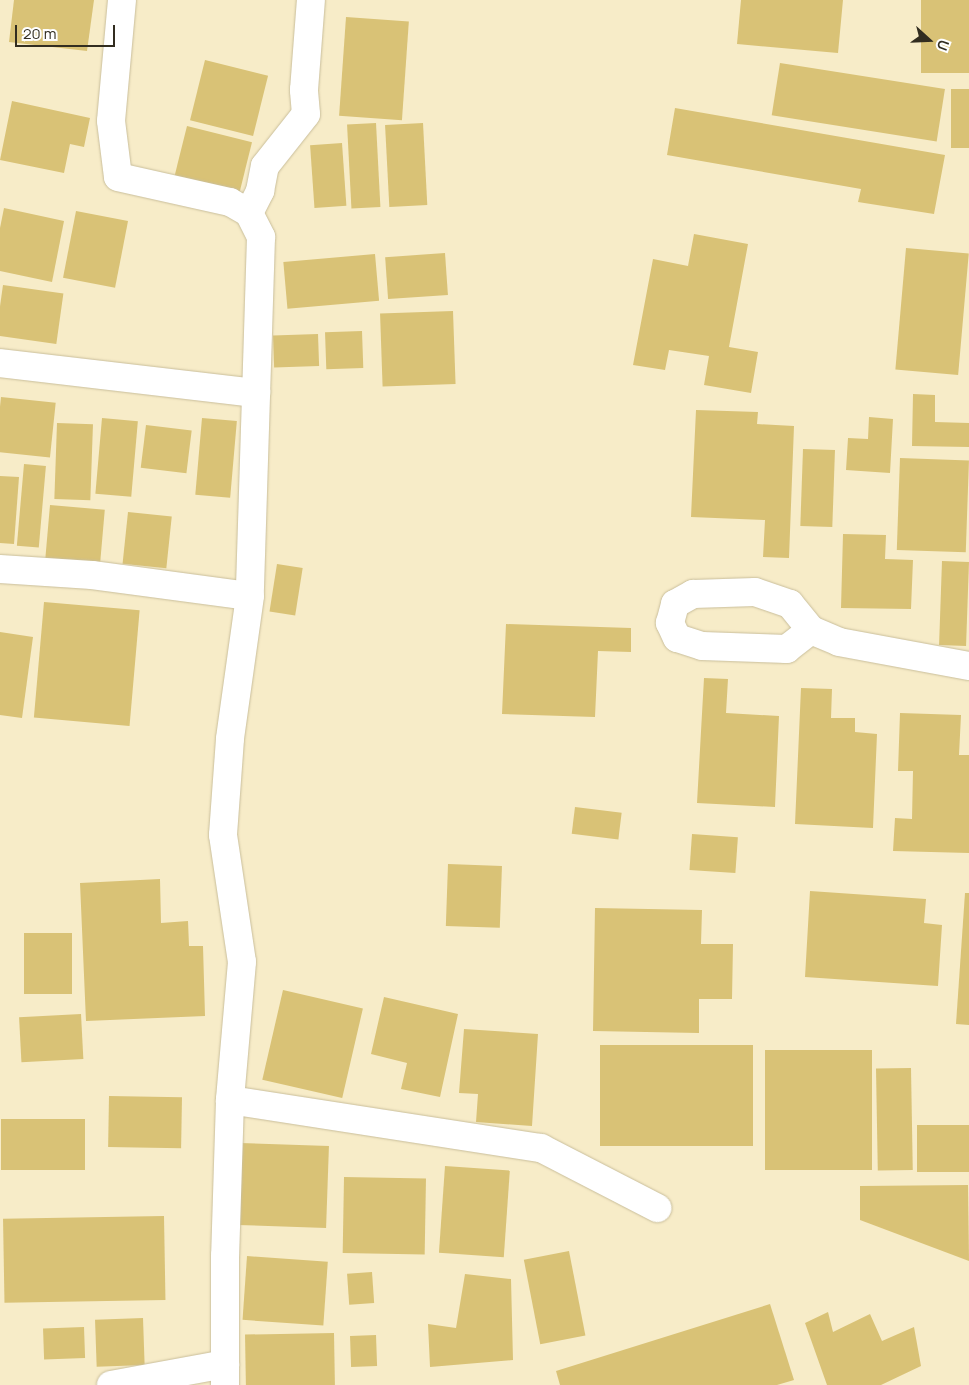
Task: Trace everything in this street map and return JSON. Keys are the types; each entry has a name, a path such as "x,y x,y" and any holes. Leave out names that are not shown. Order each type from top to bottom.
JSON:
{"street":[{"path":"112,1385 225,1374 230,1100 242,962 223,835 230,739 250,596 261,237 249,213 230,202 118,177 111,121 122,0"},
{"path":"249,213 260,191 265,166 306,114 304,90 311,0"},
{"path":"0,363 256,393"},
{"path":"0,569 92,575 250,596"},
{"path":"811,630 839,642 969,666"},
{"path":"230,1100 541,1148 657,1208"}],"building":[{"path":"14,0 94,0 87,51 9,42"},
{"path":"741,0 843,0 838,53 737,44"},
{"path":"921,0 969,0 969,73 921,73"},
{"path":"346,17 409,21 402,120 339,116"},
{"path":"205,60 268,76 253,136 190,120"},
{"path":"780,63 945,89 937,141 772,115"},
{"path":"951,89 969,89 969,148 951,148"},
{"path":"12,101 90,118 84,147 70,144 64,173 0,160"},
{"path":"675,108 945,155 934,214 858,202 861,189 667,155"},
{"path":"376,123 380,207 351,208 347,125"},
{"path":"423,123 427,205 389,207 385,125"},
{"path":"187,126 252,142 237,201 172,185"},
{"path":"342,143 346,206 314,208 310,145"},
{"path":"4,208 64,221 52,282 0,271 0,228"},
{"path":"76,211 128,221 115,288 63,278"},
{"path":"694,234 748,244 729,347 758,352 751,393 704,385 709,356 669,350 665,370 633,365 653,259 688,266"},
{"path":"906,248 969,253 958,375 895,370"},
{"path":"445,253 448,295 388,299 385,257"},
{"path":"375,254 379,301 287,309 283,262"},
{"path":"3,285 63,293 56,344 0,336 0,306"},
{"path":"453,311 456,384 383,387 380,314"},
{"path":"362,331 363,368 326,369 325,332"},
{"path":"318,334 319,366 274,368 273,336"},
{"path":"913,394 935,395 935,422 969,423 969,447 912,446"},
{"path":"1,397 56,403 50,457 0,452"},
{"path":"696,410 758,412 757,424 794,426 789,558 763,557 765,520 691,517"},
{"path":"869,417 893,419 890,473 846,470 848,438 868,439"},
{"path":"102,418 138,421 131,497 95,494"},
{"path":"202,418 237,421 230,498 195,495"},
{"path":"57,423 93,424 90,500 54,499"},
{"path":"146,425 192,431 186,473 141,468"},
{"path":"803,449 835,450 832,527 800,526"},
{"path":"900,458 969,460 966,552 897,550"},
{"path":"24,464 46,466 39,548 17,546"},
{"path":"0,476 19,477 14,544 0,543"},
{"path":"50,505 105,510 100,567 45,562"},
{"path":"128,512 172,517 166,568 123,564"},
{"path":"843,534 886,535 885,559 913,560 911,609 841,608"},
{"path":"942,561 969,562 966,646 939,645"},
{"path":"277,564 303,568 295,615 269,611"},
{"path":"44,602 140,610 130,726 34,718"},
{"path":"506,624 631,628 631,652 598,651 595,717 502,714"},
{"path":"0,632 33,637 22,718 0,715"},
{"path":"704,678 728,679 726,713 779,716 775,807 697,803"},
{"path":"801,688 832,689 831,718 855,718 855,732 877,734 873,828 795,824"},
{"path":"900,713 961,715 959,755 969,755 969,853 893,851 895,818 912,819 913,771 898,771"},
{"path":"575,807 622,813 618,840 572,834"},
{"path":"692,834 738,837 735,873 689,870"},
{"path":"448,864 502,866 500,928 446,926"},
{"path":"160,879 161,923 188,921 189,946 203,946 205,1016 86,1021 80,883"},
{"path":"810,891 926,899 924,923 942,925 938,986 805,977"},
{"path":"965,893 969,893 969,1025 956,1024"},
{"path":"595,908 702,910 701,944 733,944 732,999 699,999 699,1033 593,1031"},
{"path":"24,933 72,933 72,994 24,994"},
{"path":"283,990 363,1008 342,1098 262,1080"},
{"path":"384,997 458,1014 440,1097 401,1089 407,1063 371,1054"},
{"path":"81,1014 83,1059 21,1062 19,1017"},
{"path":"464,1029 538,1034 532,1126 476,1122 478,1094 459,1093"},
{"path":"600,1045 753,1045 753,1146 600,1146"},
{"path":"765,1050 872,1050 872,1170 765,1170"},
{"path":"911,1068 913,1170 878,1171 876,1069"},
{"path":"109,1096 182,1097 181,1148 108,1147"},
{"path":"1,1119 85,1119 85,1170 1,1170"},
{"path":"917,1125 969,1125 969,1172 917,1172"},
{"path":"240,1143 329,1146 326,1228 237,1225"},
{"path":"445,1166 510,1171 504,1257 439,1253"},
{"path":"344,1177 426,1178 425,1254 343,1253"},
{"path":"968,1185 969,1261 860,1220 860,1186"},
{"path":"164,1216 165,1300 4,1303 3,1219"},
{"path":"569,1251 585,1335 540,1344 524,1260"},
{"path":"247,1256 328,1262 323,1325 243,1320"},
{"path":"372,1272 374,1303 349,1305 347,1274"},
{"path":"465,1274 511,1279 513,1360 430,1367 428,1324 456,1328"},
{"path":"770,1304 794,1380 777,1385 560,1385 556,1371"},
{"path":"828,1312 833,1332 870,1314 882,1341 914,1327 921,1366 881,1385 827,1385 805,1323"},
{"path":"143,1318 145,1365 97,1367 95,1320"},
{"path":"84,1327 85,1358 44,1359 43,1328"},
{"path":"334,1333 335,1385 246,1385 245,1335"},
{"path":"376,1335 377,1366 351,1367 350,1336"}]}
